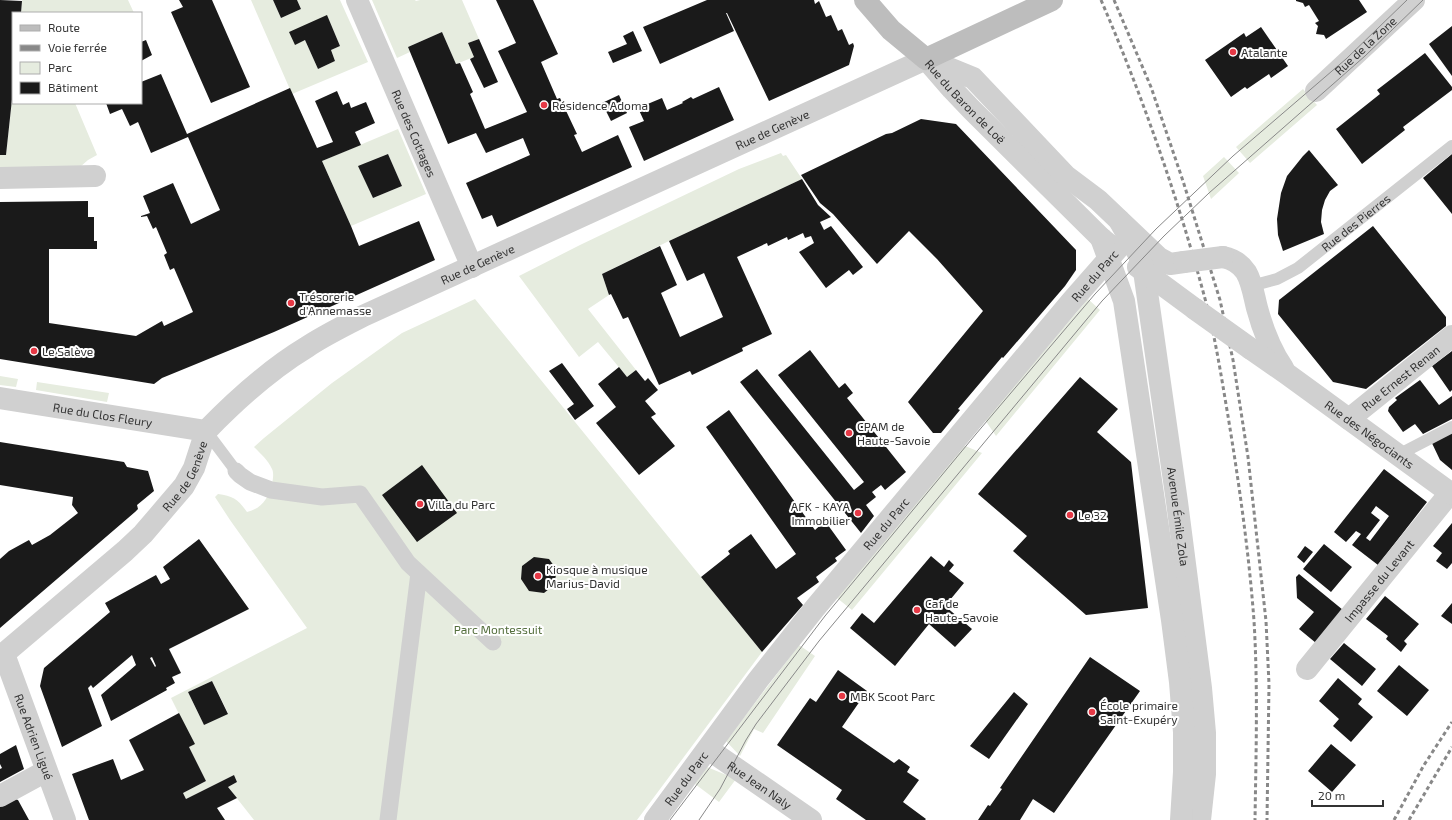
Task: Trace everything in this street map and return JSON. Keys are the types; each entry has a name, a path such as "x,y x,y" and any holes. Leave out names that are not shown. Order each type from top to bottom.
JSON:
{"main road":[{"path":"865,0 891,30 926,59"},
{"name":"Rue de Genève","path":"926,59 1052,0"}],"street":[{"name":"Rue des Cottages","path":"357,0 472,267"},
{"name":"Rue de la Zone","path":"1316,91 1414,0"},
{"name":"Rue de Genève","path":"2,655 126,551 143,534 180,492 189,479 206,431 240,396 307,346 363,316 926,59"},
{"name":"Rue du Baron de Loë","path":"926,59 952,89 1115,241"},
{"path":"0,178 94,176"},
{"name":"Rue des Négociants","path":"1115,241 1172,264 1223,257 1231,259 1242,267 1248,276 1261,323 1269,345 1287,374"},
{"name":"Rue des Négociants","path":"1115,241 1144,271 1451,494"},
{"name":"Rue du Parc","path":"655,820 758,680 815,608 1070,303 1115,241"},
{"name":"Avenue Émile Zola","path":"1115,241 1173,627 1184,732 1184,772 1181,820"},
{"name":"Avenue Émile Zola","path":"1144,271 1177,502 1201,688 1205,733 1205,774 1200,820"},
{"path":"1152,326 1155,316 1160,309 1170,302 1188,304"},
{"path":"1249,348 1261,323"},
{"name":"Rue Ernest Renan","path":"1349,419 1452,336"},
{"name":"Rue du Clos Fleury","path":"0,398 206,431"},
{"path":"236,470 250,482 271,490 322,497 360,494 408,563 494,642"},
{"name":"Impasse du Levant","path":"1307,669 1451,494"},
{"path":"388,820 419,573"},
{"name":"Rue Adrien Ligué","path":"2,655 65,820"},
{"name":"Rue Jean Naly","path":"708,749 811,820"},
{"path":"0,796 46,771"}],"lane":[{"name":"Rue des Pierres","path":"1251,286 1277,279 1298,268 1452,146"},
{"path":"1398,455 1452,427"},
{"path":"206,431 236,470"}],"green space":[{"path":"22,0 128,0 134,12 21,12"},
{"path":"251,0 273,0 281,18 301,9 297,0 340,0 368,62 292,94","holes":["327,16 340,46 331,50 335,61 318,69 305,40 295,44"]},
{"path":"372,0 462,0 479,39 468,43 474,57 456,64 442,32 408,47 410,52 397,58"},
{"path":"1303,89 1317,105 1250,163 1236,147"},
{"path":"12,99 12,104 75,104 97,155 80,167 0,168 0,155 6,155"},
{"path":"398,129 426,194 351,226 322,161","holes":["388,154 402,186 373,198 359,166"]},
{"path":"781,153 783,156 786,155 802,179 602,274 609,295 588,309 636,370 627,377 598,342 579,357 519,276 739,169"},
{"path":"1224,157 1239,173 1211,199 1203,176"},
{"name":"Parc Montessuit","path":"475,299 762,652 637,820 254,820 228,787 237,782 234,775 186,799 183,793 206,781 189,747 194,744 171,698 307,628 215,497 218,494 231,497 238,501 247,512 260,506 271,489 273,472 266,460 254,447 332,383 402,333","holes":["212,681 228,713 204,725 188,692"]},
{"path":"1088,299 1100,310 996,436 985,420"},
{"path":"0,376 18,379 16,387 0,385"},
{"path":"37,382 109,393 107,402 36,390"},
{"path":"963,445 982,453 852,610 837,598"},
{"path":"799,645 815,656 763,733 754,729 740,756 726,741"},
{"path":"707,767 736,779 719,802 695,784"}],"building":[{"path":"0,0 22,1 21,12 12,12 12,99 6,155 0,155"},
{"path":"179,0 212,0 250,87 211,103 171,12 183,7"},
{"path":"273,0 297,0 301,9 281,18"},
{"path":"496,0 533,0 558,54 541,62 557,99 560,98 577,134 574,135 582,152 618,135 632,167 497,227 492,215 482,219 466,183 530,155 523,138 486,153 476,133 448,144 408,47 442,32 456,64 460,63 473,92 470,94 485,129 527,112 498,51 516,43"},
{"path":"707,0 814,0 815,4 819,1 826,17 831,15 838,31 842,29 849,45 853,43 854,46 849,65 769,101 727,13 734,31 660,64 643,27"},
{"path":"1296,0 1359,0 1367,12 1326,39 1324,35 1316,34 1318,26 1315,23 1319,21 1309,5 1305,7 1303,3"},
{"path":"327,15 340,46 331,50 335,61 318,69 305,40 295,45 289,32"},
{"path":"1452,26 1452,76 1429,44"},
{"path":"1261,27 1288,66 1271,78 1269,74 1247,89 1245,87 1231,97 1205,60 1244,33 1246,37"},
{"path":"633,31 642,51 613,63 608,52 627,44 623,36"},
{"path":"479,39 498,82 484,88 470,59 474,57 468,43"},
{"path":"146,40 152,55 142,60 142,42"},
{"path":"1425,53 1452,87 1452,90 1403,127 1405,130 1362,164 1336,129 1380,94 1377,90"},
{"path":"161,74 187,134 290,88 317,148 333,142 315,101 337,91 343,105 349,102 351,108 366,102 375,123 355,132 361,145 322,161 359,246 419,221 435,260 274,332 162,378 154,384 0,359 0,202 88,201 88,217 94,217 94,241 97,241 97,249 49,249 49,323 136,336 162,321 164,326 193,312 174,268 170,270 164,255 167,253 156,227 153,229 147,216 141,217 150,213 143,196 173,183 191,224 220,210 188,137 151,153 138,122 130,126 122,109 110,114 106,104 142,104 142,82"},
{"path":"719,87 734,120 644,161 629,127 644,121 638,108 662,98 667,110 683,103 682,102 691,97 693,99"},
{"path":"619,95 627,113 611,121 602,103"},
{"path":"921,119 956,124 1076,250 1076,270 1065,286 958,409 960,410 941,433 933,433 908,402 983,311 937,259 909,231 877,264 833,214 820,203 801,175 886,134 892,133"},
{"path":"1309,150 1338,185 1330,191 1322,210 1321,222 1324,234 1283,251 1278,235 1277,219 1281,193 1287,176"},
{"path":"388,154 402,186 373,198 358,166"},
{"path":"1452,154 1452,214 1423,178"},
{"path":"802,179 818,205 831,217 820,222 824,230 831,226 863,267 853,275 849,270 826,288 799,252 814,243 811,236 805,238 803,233 788,240 787,237 768,246 767,243 737,257 772,334 742,348 743,351 692,375 690,371 659,385 628,317 623,319 611,294 609,295 602,274 660,246 677,285 661,293 680,337 723,317 704,273 687,281 669,241"},
{"path":"1373,226 1446,317 1446,326 1366,389 1333,382 1278,314 1279,300"},
{"name":"CPAM de Haute-Savoie","path":"810,350 839,388 845,383 853,393 847,398 906,472 885,490 881,485 872,492 876,497 866,505 874,516 861,533 740,382 757,369 854,490 864,482 778,375"},
{"path":"1452,351 1452,390 1450,392 1432,366"},
{"path":"562,363 594,406 575,420 567,409 574,404 549,371"},
{"path":"619,367 627,377 636,370 645,381 648,378 658,390 645,401 656,414 651,417 675,446 639,475 596,423 616,407 598,384"},
{"name":"Le 32","path":"1080,377 1118,409 1097,432 1131,462 1148,608 1086,615 1013,551 1027,536 978,494"},
{"path":"1420,380 1439,405 1452,396 1452,419 1423,434 1415,424 1403,432 1388,411 1389,407 1397,400 1395,398"},
{"path":"729,410 815,530 825,521 846,550 835,558 837,561 816,577 819,582 797,598 803,605 762,652 701,577 730,554 728,551 751,534 776,569 796,554 706,427"},
{"path":"1452,428 1452,470 1440,460 1430,439"},
{"path":"0,442 124,462 127,467 148,471 154,491 137,505 138,509 135,512 0,628 0,559 9,551 29,540 32,545 50,535 78,513 72,505 73,497 0,485"},
{"name":"Villa du Parc","path":"422,465 457,513 417,542 382,495"},
{"path":"1384,469 1427,502 1378,565 1352,545 1361,534 1356,531 1346,542 1334,532","holes":["1376,506 1389,516 1370,541 1366,538 1380,520 1371,513"]},
{"path":"1452,523 1452,563 1447,569 1436,561 1442,553 1433,546"},
{"path":"199,539 249,609 169,649 181,673 172,677 175,683 166,688 167,690 111,721 101,695 136,665 132,655 93,688 91,685 88,688 102,726 62,747 40,686 44,668 110,612 105,603 156,575 161,584 170,579 163,567","holes":["152,657 156,666 155,667 150,658"]},
{"path":"1324,544 1352,567 1331,592 1303,569"},
{"path":"1305,546 1313,552 1304,563 1297,557"},
{"name":"Caf de Haute-Savoie","path":"931,556 944,567 949,560 954,565 949,571 964,583 945,606 972,629 955,647 929,624 895,666 850,628 862,613 874,623"},
{"name":"Kiosque à musique Marius-David","path":"534,557 549,559 557,570 554,585 544,593 529,591 521,579 522,566"},
{"path":"1299,574 1343,610 1316,643 1299,629 1314,612 1297,598 1296,577"},
{"path":"1385,596 1419,624 1404,641 1407,644 1401,652 1386,639 1388,636 1366,619"},
{"path":"1452,603 1452,624 1441,616"},
{"path":"1344,643 1376,669 1362,686 1330,659"},
{"path":"1090,657 1140,691 1054,813 1033,799 1020,820 978,820 988,805 990,806 1002,789 1000,788"},
{"path":"1399,665 1429,690 1407,716 1377,691"},
{"path":"838,670 867,691 842,727 894,763 899,759 910,767 907,772 919,780 903,802 926,819 925,820 866,820 836,799 842,790 777,745 810,698 816,702"},
{"path":"1338,678 1362,699 1358,704 1373,717 1351,742 1333,726 1339,719 1319,701"},
{"path":"212,681 228,714 204,725 188,692"},
{"path":"1014,692 1028,704 989,759 970,746"},
{"path":"179,713 195,744 189,747 206,781 183,793 186,799 234,775 237,782 228,787 237,798 217,808 225,820 89,820 72,774 113,759 121,780 144,770 129,740"},
{"path":"1331,744 1356,765 1332,792 1308,771"},
{"path":"16,745 24,769 0,782 0,769 2,768 0,764 0,754"},
{"path":"12,798 18,800 29,820 0,820 0,805"}],"tram line":[{"path":"670,820 825,616 976,434 1095,294 1156,229 1233,156 1346,59 1407,0"},
{"path":"699,820 720,789 756,724 819,641 1102,301 1164,236 1209,193 1365,56 1423,0"}],"railway":[{"path":"1101,0 1131,72 1158,146 1194,258 1218,355 1240,492 1254,621 1256,696 1255,820"},
{"path":"1114,0 1151,87 1183,181 1220,300 1233,360 1248,457 1266,621 1269,684 1267,820"},
{"path":"1394,820 1424,765 1452,722"},
{"path":"1409,820 1452,747"}],"place":[{"name":"Atalante","path":"1233,52"},
{"name":"Résidence Adoma","path":"544,105"},
{"name":"Trésorerie d'Annemasse","path":"291,303"},
{"name":"Le Salève","path":"34,351"},
{"name":"CPAM de Haute-Savoie","path":"849,433"},
{"name":"Villa du Parc","path":"420,504"},
{"name":"AFK - KAYA Immobilier","path":"858,513"},
{"name":"Le 32","path":"1070,515"},
{"name":"Kiosque à musique Marius-David","path":"538,576"},
{"name":"Caf de Haute-Savoie","path":"917,610"},
{"name":"MBK Scoot Parc","path":"842,696"},
{"name":"École primaire Saint-Exupéry","path":"1092,712"}]}
